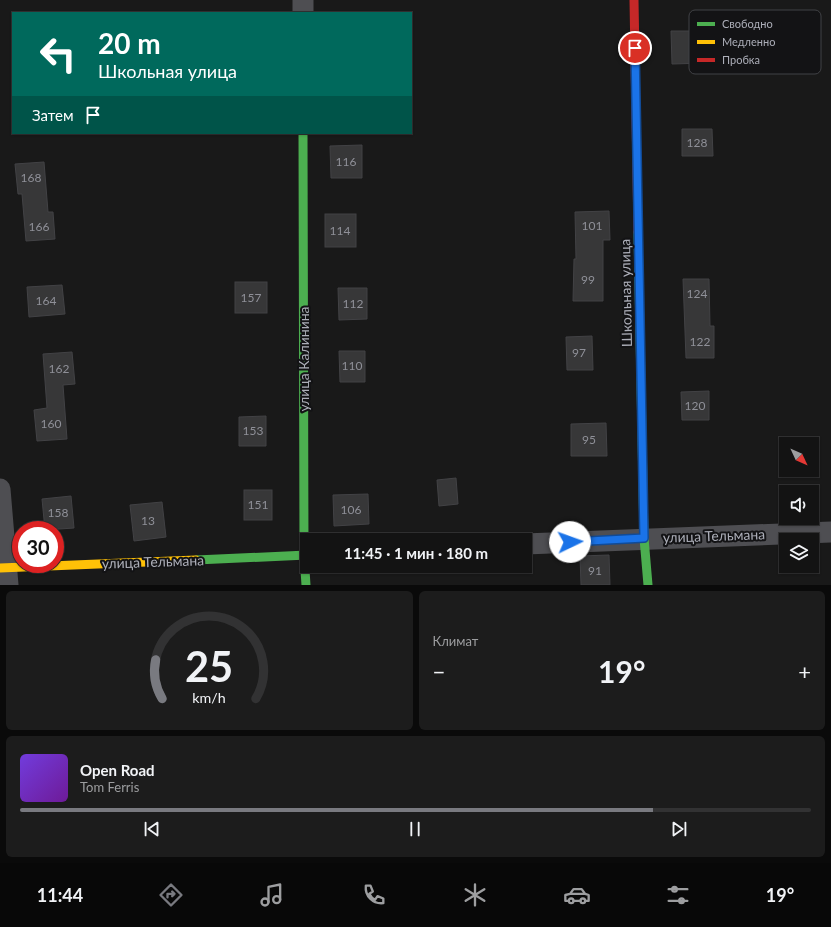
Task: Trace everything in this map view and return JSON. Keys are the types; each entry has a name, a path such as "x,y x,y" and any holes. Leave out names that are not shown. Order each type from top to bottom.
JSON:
{"street":[{"path":"303,0 303,12"},
{"name":"Школьная улица","path":"634,0 644,538 648,585"},
{"name":"улица Калинина","path":"303,134 306,533"},
{"path":"0,489 5,574"},
{"name":"улица Тельмана","path":"532,544 644,538 831,532"},
{"name":"улица Тельмана","path":"5,574 300,555"},
{"name":"улица Калинина","path":"306,573 306,585"}],"building":[{"path":"671,31 689,31 689,64 672,64"},
{"path":"682,129 712,129 713,156 682,156"},
{"path":"362,145 362,178 331,178 330,146"},
{"path":"44,162 48,212 53,212 55,239 26,241 22,194 18,194 15,164"},
{"path":"609,211 610,240 603,240 603,301 573,301 574,259 576,259 575,212"},
{"path":"325,214 356,214 356,247 325,247"},
{"path":"683,279 709,279 710,326 714,326 714,358 686,358"},
{"path":"235,282 267,282 267,313 235,313"},
{"path":"62,285 65,314 29,317 27,287"},
{"path":"338,288 367,288 367,319 339,320"},
{"path":"592,336 593,370 567,370 566,337"},
{"path":"339,351 365,351 365,382 340,382"},
{"path":"72,352 75,384 63,385 67,439 37,441 34,410 47,408 43,354"},
{"path":"709,391 709,420 682,420 681,392"},
{"path":"266,416 266,446 239,446 239,417"},
{"path":"606,423 607,456 571,456 571,424"},
{"path":"456,478 458,504 439,506 437,480"},
{"path":"244,490 272,490 272,520 244,520"},
{"path":"368,494 369,524 334,526 333,495"},
{"path":"71,496 74,528 64,529 64,521 44,521 42,499"},
{"path":"162,502 166,537 134,541 130,505"},
{"path":"609,555 610,585 581,585 580,556"}],"traffic: fast":[{"path":"303,134 304,555 306,585"},
{"path":"638,232 644,538 648,585"},
{"path":"196,560 300,555"}],"traffic: slow":[{"path":"0,568 196,560"}],"traffic: jam":[{"path":"634,0 638,232"}],"route":[{"path":"570,542 644,538 635,48"}]}
